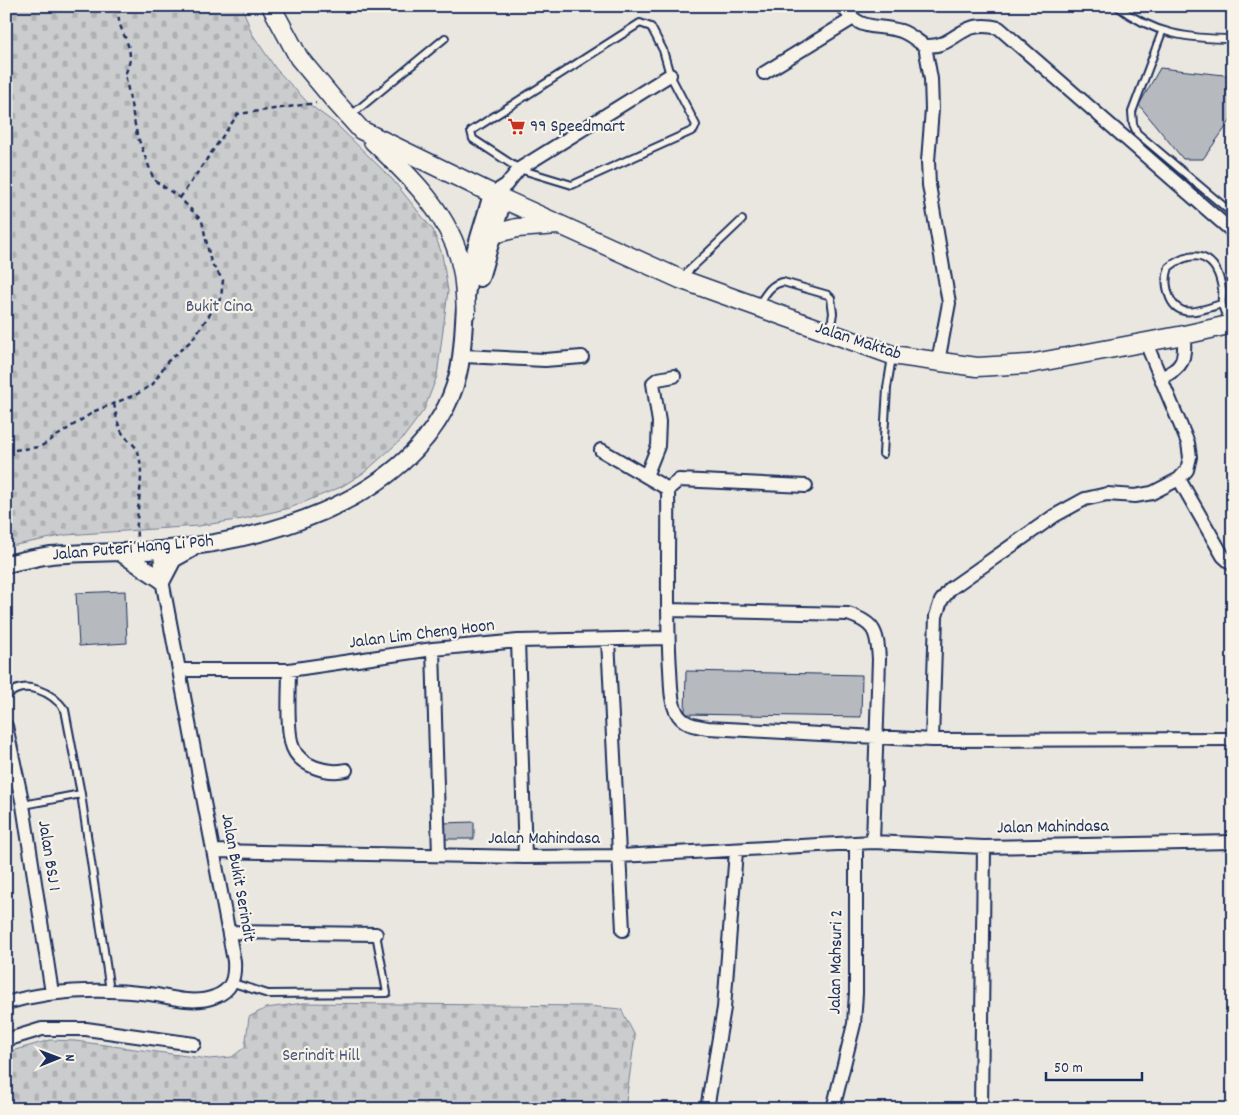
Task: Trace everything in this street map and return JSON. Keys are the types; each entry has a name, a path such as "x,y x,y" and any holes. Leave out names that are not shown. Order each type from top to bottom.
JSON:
{"main road":[{"path":"271,6 299,58 355,123 413,179 447,227 462,269 466,312"},
{"path":"355,123 501,193"},
{"name":"Jalan Maktab","path":"501,193 563,225 680,279 892,355 976,367 1028,364 1146,343 1231,324"},
{"path":"494,234 516,228 563,225"}],"street":[{"path":"842,6 852,20 860,24 908,34 925,46 943,44 967,28 984,24 999,28 1233,232"},
{"path":"764,73 852,20"},
{"path":"925,46 931,79 932,109 928,161 929,185 949,303 938,362"},
{"path":"501,193 519,169 670,75"},
{"name":"Jalan Puteri Hang Li Poh","path":"466,312 476,290 494,234 501,193"},
{"name":"Jalan Puteri Hang Li Poh","path":"6,564 50,555 121,553 196,546 274,529 323,511 365,490 388,475 413,453 446,406 463,356 467,288 501,193"},
{"path":"1161,378 1174,372 1182,364 1185,354 1184,335"},
{"path":"932,740 936,616 941,601 950,589 1054,516 1085,499 1107,494 1135,496 1152,493 1179,479 1187,470 1190,457 1188,443 1146,343"},
{"path":"463,356 545,360 582,357"},
{"path":"646,476 658,446 659,422 653,384 658,379 674,376"},
{"path":"600,450 668,489"},
{"path":"1179,479 1223,556 1233,565"},
{"path":"668,489 679,480 806,486"},
{"path":"668,489 668,638 675,710 682,720 694,726 932,740 1233,739"},
{"path":"121,553 162,580 173,559 196,546"},
{"name":"Jalan Bukit Serindit","path":"160,550 162,580 215,851 234,961 233,983"},
{"path":"668,610 848,614 862,618 872,626 877,640 878,738 874,842"},
{"name":"Jalan Lim Cheng Hoon","path":"180,670 289,670 433,649 518,641 668,638"},
{"path":"608,640 623,930"},
{"path":"518,641 525,857"},
{"path":"433,649 439,856"},
{"path":"289,670 293,748 303,760 316,767 329,772 346,770"},
{"name":"Jalan BSJ 1","path":"6,726 23,805 52,993"},
{"name":"Jalan Mahindasa","path":"215,851 525,857 620,856 874,842 984,847 1233,842"},
{"name":"Jalan Mahsuri 2","path":"833,1109 854,1024 856,993 856,843"},
{"path":"981,1109 984,847"},
{"path":"707,1109 724,1008 736,850"},
{"path":"229,932 376,934"},
{"path":"6,1003 71,990 150,994 189,1001 203,1000 216,997 226,991 233,983"},
{"path":"6,1040 42,1029 86,1029 194,1044"}],"lane":[{"path":"1117,6 1136,21 1162,32 1205,39 1233,39"},
{"path":"640,23 651,27 663,50 670,75 696,125 694,130 572,185 519,169 473,139 471,131 640,23"},
{"path":"1162,32 1132,112 1132,124 1137,133 1233,214"},
{"path":"355,123 445,38"},
{"path":"680,279 742,220"},
{"path":"1222,304 1193,312 1179,310 1173,305 1166,287 1169,267 1187,257 1205,258 1219,275 1223,291 1222,304 1231,324"},
{"path":"757,307 769,288 776,283 783,282 828,295 831,298 833,313 830,334"},
{"path":"883,454 887,388 892,355"},
{"path":"6,697 17,690 33,688 47,692 57,699 65,710 81,794 110,991"},
{"path":"23,805 81,794"},
{"path":"233,983 268,994 387,993 376,934"}],"path":[{"path":"6,451 40,447 95,411 114,404 153,384 167,362 192,340 221,298 223,280 212,263 202,221 180,198 154,180 137,134 125,74 132,62 128,40 119,25 120,6"},
{"path":"180,198 238,114 334,100"},
{"path":"114,404 121,431 135,445 140,464 136,522 141,551"}],"green space":[{"name":"Bukit Cina","path":"6,6 242,6 251,32 276,69 310,105 336,124 392,179 433,230 442,254 448,291 437,376 424,410 403,438 365,472 341,487 290,508 243,519 198,526 66,535 6,547"},
{"name":"Serindit Hill","path":"304,1003 587,1006 621,1009 635,1036 625,1109 6,1109 8,1052 50,1040 75,1041 209,1059 232,1057 245,1047 249,1017 266,1008"}],"building":[{"path":"1160,68 1233,76 1233,117 1203,159 1183,159 1139,105"},
{"path":"125,591 127,643 79,646 76,593"},
{"path":"686,671 862,675 861,717 685,714"},
{"path":"474,822 474,839 443,839 442,823"}],"place":[{"name":"99 Speedmart","path":"516,127"}]}
